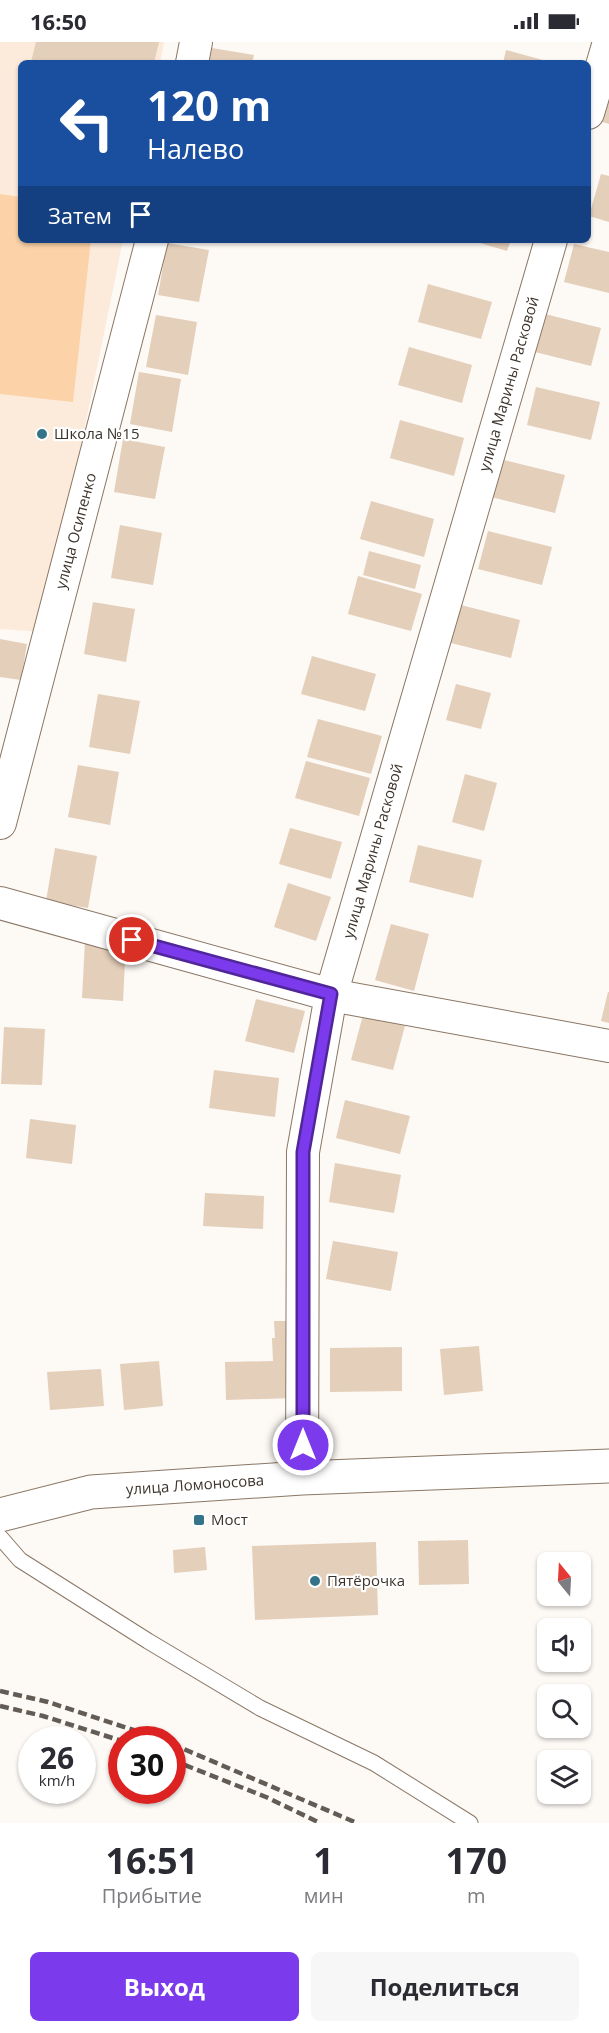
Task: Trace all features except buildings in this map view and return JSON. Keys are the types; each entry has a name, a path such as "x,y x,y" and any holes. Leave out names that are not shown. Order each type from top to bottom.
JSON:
{"street":[{"path":"193,60 196,42"},
{"path":"591,103 609,42"},
{"name":"улица Осипенко","path":"0,819 151,243"},
{"name":"улица Марины Расковой","path":"302,1478 303,1152 331,994 550,243"},
{"path":"0,903 331,994 609,1046"},
{"name":"улица Ломоносова","path":"0,1515 91,1492 302,1478 609,1466"}],"lane":[{"path":"0,1537 20,1560 158,1647 260,1708 374,1763 470,1823"}],"shaded area":[{"name":"Школа №15","path":"0,42 164,42 161,60 18,60 18,243 122,243 43,632 0,629"},
{"path":"0,194 18,197 18,243 91,243 73,402 0,394"}],"railway":[{"path":"0,1691 48,1702 121,1726"},
{"path":"0,1706 43,1716 108,1737"},
{"path":"186,1750 357,1823"},
{"path":"186,1766 266,1797 320,1823"}],"place":[{"name":"Школа №15","path":"42,434"},
{"name":"Мост","path":"199,1520"},
{"name":"Пятёрочка","path":"315,1581"}],"route":[{"path":"132,940 331,994 303,1152 303,1445"}]}
